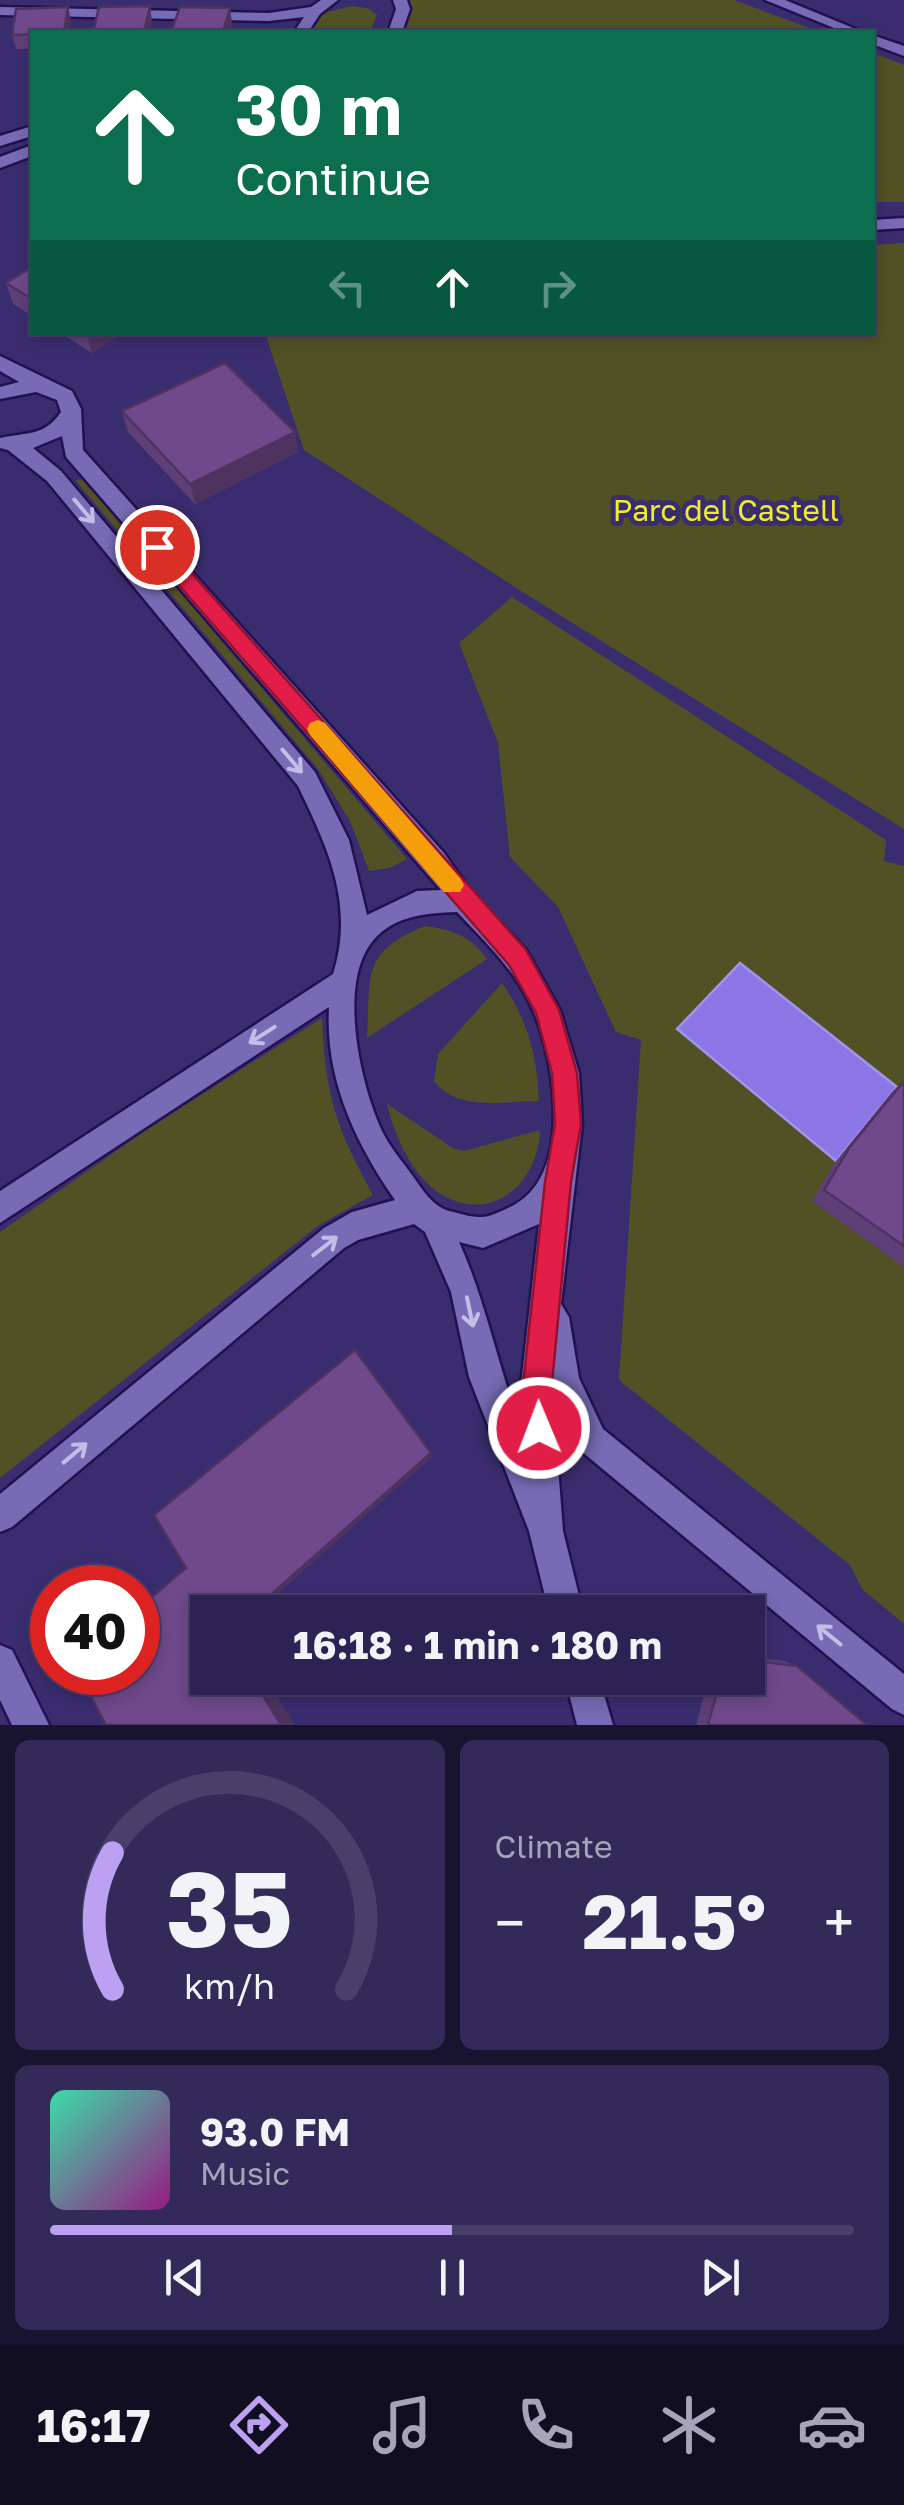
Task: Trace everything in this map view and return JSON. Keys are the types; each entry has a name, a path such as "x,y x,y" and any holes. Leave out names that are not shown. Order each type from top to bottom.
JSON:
{"street":[{"path":"300,30 331,0"},
{"path":"398,0 418,1"},
{"path":"396,30 403,9 398,0"},
{"path":"772,0 851,30"},
{"path":"0,12 269,17 315,12"},
{"path":"269,17 294,30"},
{"path":"875,40 904,51"},
{"path":"0,141 30,132"},
{"path":"0,163 30,151"},
{"path":"875,224 904,223"},
{"path":"0,362 37,385 62,392 70,404 73,452 435,861 464,901 517,958 547,1010 565,1073 568,1124 558,1182 536,1394 546,1531"},
{"path":"0,393 37,385"},
{"path":"7,442 50,436 70,414"},
{"path":"7,442 54,476 308,779 336,840 350,887 356,940 344,982 341,1037 352,1087 372,1141 426,1215 466,1292 485,1377 546,1531 562,1595"},
{"path":"356,940 382,918 417,902 464,901"},
{"path":"0,1208 344,982"},
{"path":"0,1515 352,1227 426,1215 482,1233 528,1214 558,1182"},
{"path":"549,1282 564,1380 592,1440 904,1697"},
{"path":"0,1662 31,1725"},
{"path":"587,1695 595,1725"}],"green space":[{"path":"402,0 734,0 815,30 384,30"},
{"path":"352,6 368,8 377,15 371,30 312,30 323,13"},
{"path":"875,54 904,65 904,202 875,202"},
{"name":"Parc del Castell","path":"904,243 904,829 521,591 304,450 266,335 875,335 875,245"},
{"path":"83,478 407,859 390,868 369,871 350,821 318,769 76,481"},
{"path":"512,597 886,840 884,861 904,866 904,1624 862,1589 850,1565 619,1380 641,1040 616,1032 558,907 510,857 498,743 459,643"},
{"path":"425,926 460,935 487,959 367,1038 370,982 379,957 389,946"},
{"path":"502,983 530,1039 539,1101 468,1101 444,1091 434,1081 438,1054"},
{"path":"322,1018 326,1069 335,1110 373,1195 319,1225 0,1478 0,1232 148,1129"},
{"path":"387,1104 453,1148 464,1151 540,1130 537,1150 520,1184 506,1195 473,1205 454,1201 426,1182 411,1162"}],"shaded area":[{"path":"740,963 897,1087 836,1161 677,1029"}],"building":[{"path":"150,6 144,30 93,30 99,7"},
{"path":"68,7 64,30 30,30 30,34 12,35 16,9"},
{"path":"180,7 230,8 224,30 172,30"},
{"path":"30,268 30,298 6,283"},
{"path":"225,363 295,432 190,484 122,411"},
{"path":"904,1081 904,1246 824,1190 849,1148"},
{"path":"355,1350 431,1453 270,1595 190,1595 190,1695 262,1695 281,1725 106,1725 90,1695 160,1695 160,1590 186,1568 154,1515"},
{"path":"765,1662 797,1666 867,1725 708,1725 716,1695 765,1695"}],"slow traffic":[{"path":"318,729 452,885"}],"route":[{"path":"157,547 517,958 547,1010 565,1073 568,1124 558,1182 536,1394 539,1428"}]}
